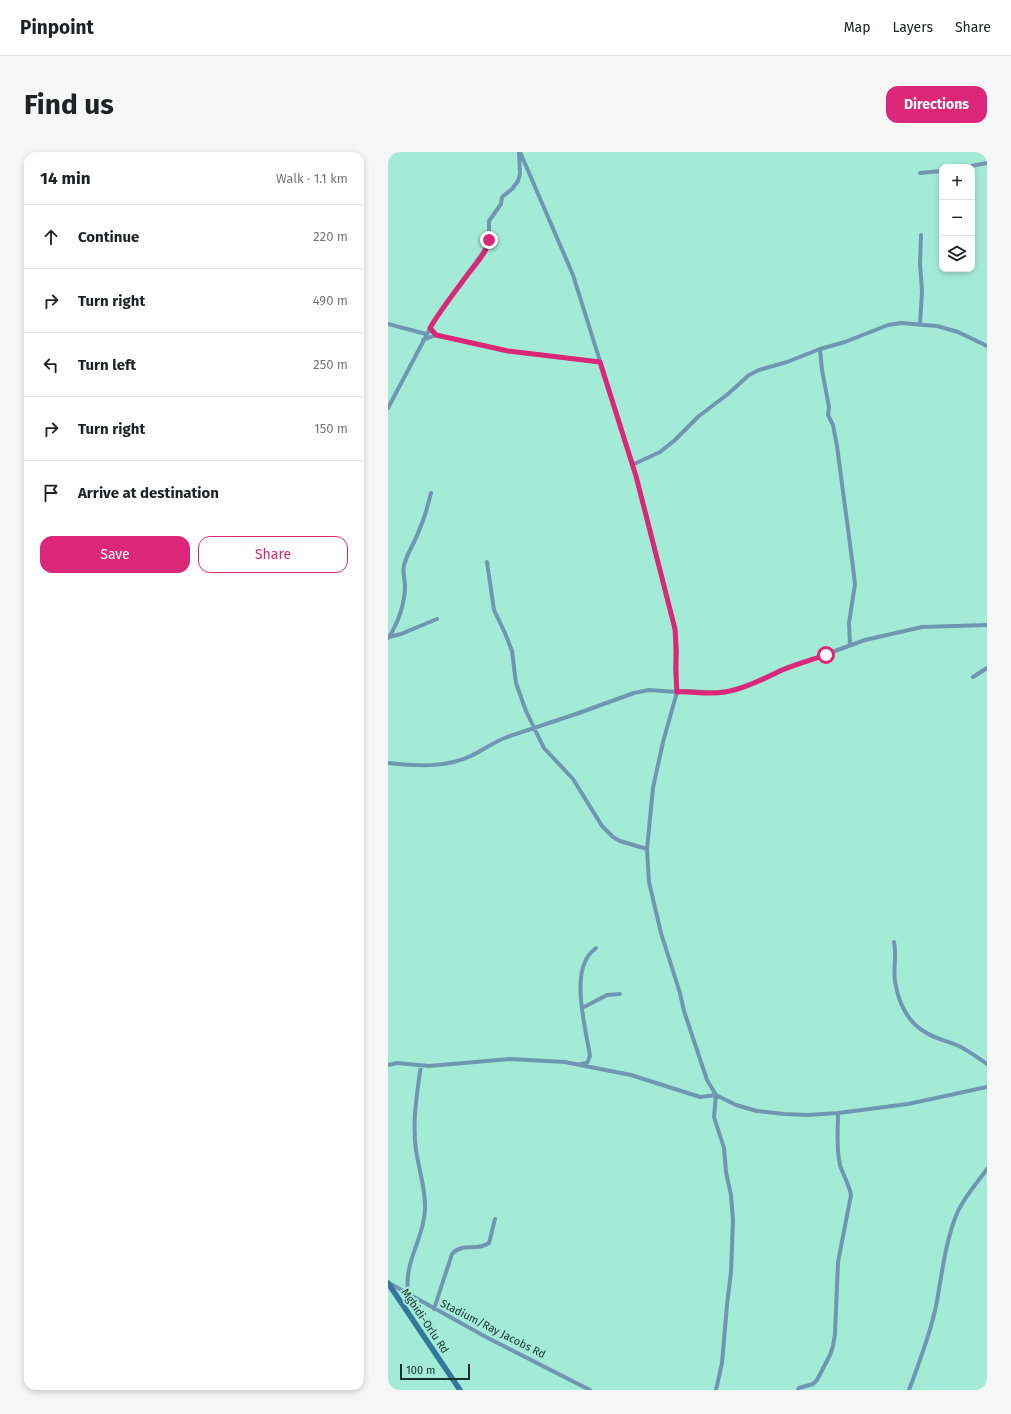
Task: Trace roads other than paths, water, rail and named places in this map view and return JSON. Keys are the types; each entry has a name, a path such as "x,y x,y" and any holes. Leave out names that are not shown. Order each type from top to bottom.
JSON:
{"main road":[{"name":"Mgbidi-Orlu Rd","path":"388,1283 460,1390"}],"street":[{"path":"388,408 426,334 486,248 489,240 489,221 500,204 502,197 512,189 518,181 520,174 520,152"},
{"path":"520,152 573,275 632,465 675,629 677,652 675,668 677,692 663,742 653,788 647,849 649,882 661,933 680,993 684,1011 707,1080 716,1095 736,1105 764,1112 808,1115 838,1113 908,1104 987,1087"},
{"path":"975,165 987,163"},
{"path":"920,173 939,171"},
{"path":"920,324 922,291 920,270 921,235"},
{"path":"632,465 660,452 675,440 699,416 728,394 749,375 759,370 787,362 820,349 845,342 888,325 901,323 937,326 958,332 987,346"},
{"path":"388,324 426,334"},
{"path":"430,328 436,335"},
{"path":"423,340 436,335 508,351 600,362"},
{"path":"820,349 822,370 829,407 828,414 833,425 837,446 854,573 854,594 849,623 850,645"},
{"path":"388,638 400,613 406,585 403,569 405,562 420,529 431,493"},
{"path":"487,562 494,610 512,651 516,683 526,711 544,748 573,779 602,826 613,837 620,841 647,849"},
{"path":"388,638 437,619"},
{"path":"388,763 440,765 455,763 472,756 496,741 634,693 649,690 722,693 736,690 760,681 782,670 865,640 922,626 987,625"},
{"path":"973,677 987,668"},
{"path":"894,942 896,955 894,980 898,996 909,1018 916,1026 926,1033 959,1046 987,1064"},
{"path":"581,1064 587,1062 590,1056 580,990 582,970 584,962 590,953 596,948"},
{"path":"582,1008 607,995 620,994"},
{"path":"388,1065 397,1063 421,1065 510,1059 546,1060 581,1064 631,1075 700,1097 716,1095"},
{"path":"407,1293 408,1270 420,1236 425,1211 423,1181 418,1166 414,1136 421,1065"},
{"path":"716,1095 714,1117 724,1148 733,1220 731,1272 725,1318 722,1363 716,1390"},
{"path":"798,1390 802,1386 813,1384 817,1380 830,1355 835,1334 838,1262 851,1195 850,1188 840,1165 838,1154 838,1113"},
{"path":"909,1390 926,1344 936,1308 946,1254 958,1212 968,1193 987,1169"},
{"path":"434,1309 452,1254 456,1249 480,1247 489,1243 495,1219"},
{"name":"Stadium/Ray Jacobs Rd","path":"388,1283 486,1337 590,1390"}]}
